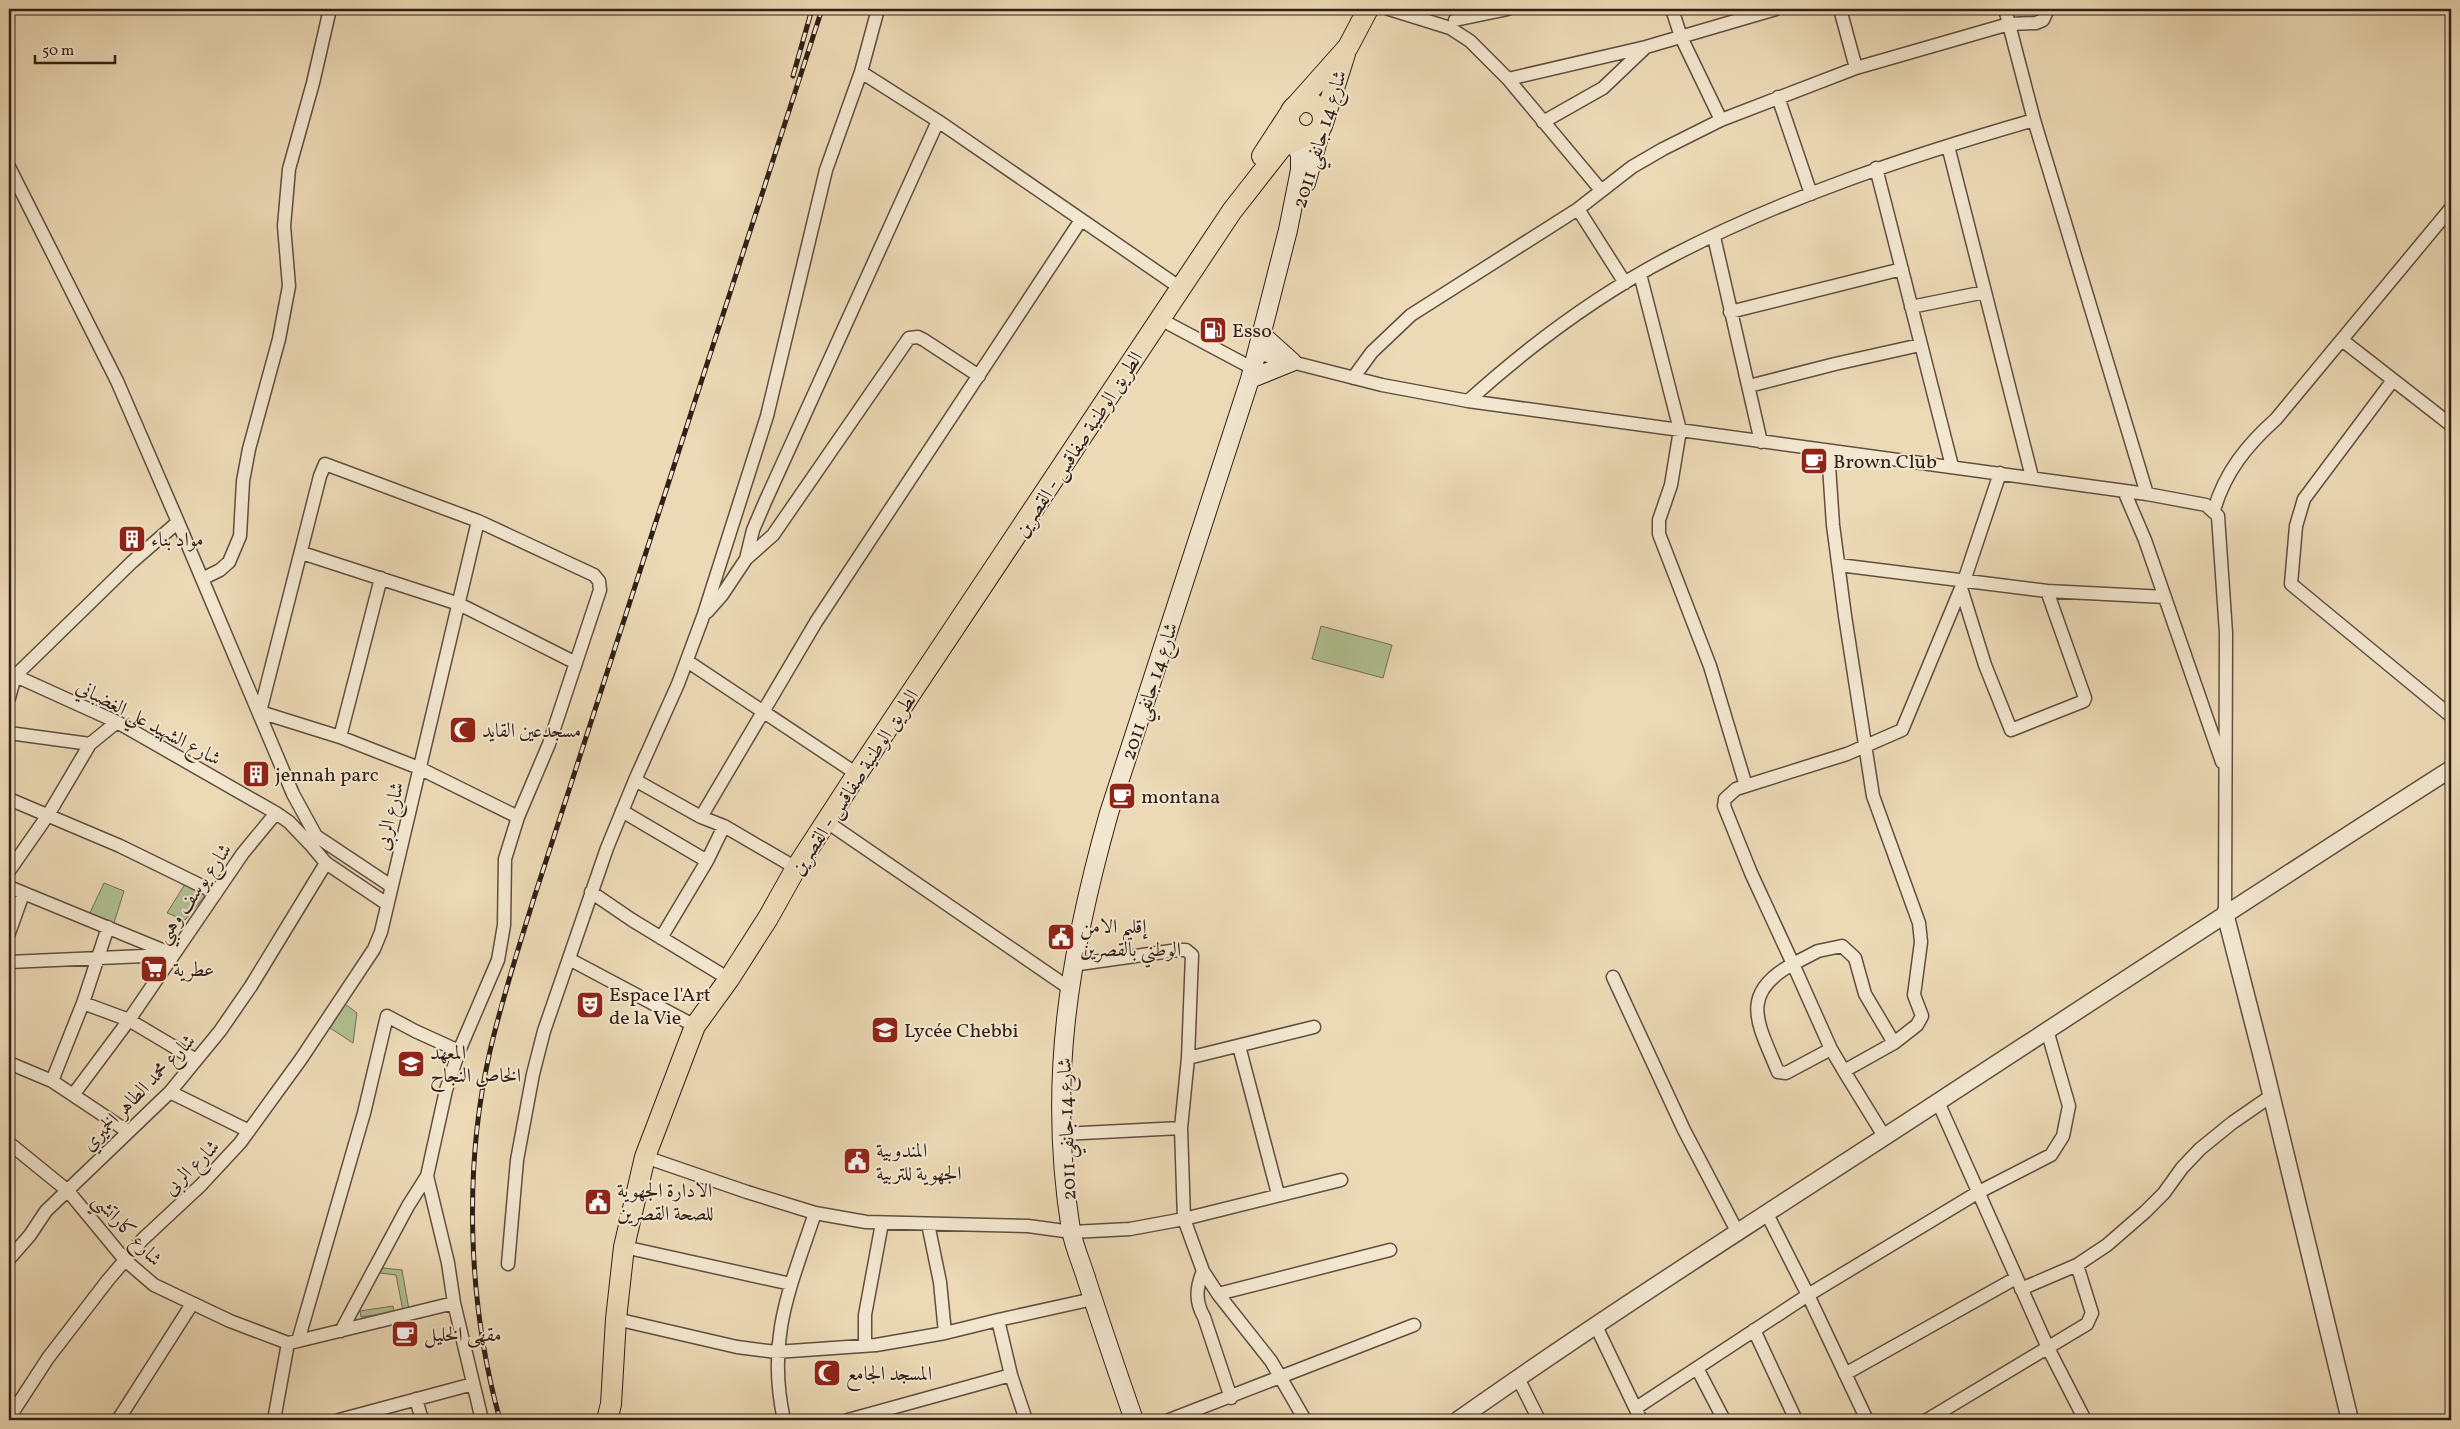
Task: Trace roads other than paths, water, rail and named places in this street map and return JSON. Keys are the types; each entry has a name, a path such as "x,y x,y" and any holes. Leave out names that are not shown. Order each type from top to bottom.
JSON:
{"main road":[{"name":"الطريق الوطنية صفاقس - القصرين","path":"1232,210 1241,188 1292,110 1348,47 1368,9"},
{"name":"شارع 14 جانفي 2011","path":"1288,230 1303,194 1322,126 1348,47"},
{"path":"1298,136 1289,121 1292,110 1300,103 1312,103 1320,110 1324,120 1322,126"},
{"name":"الطريق الوطنية صفاقس - القصرين","path":"611,1416 616,1319 624,1247 644,1157 695,1026 729,979 768,918 796,868 857,774 1160,319 1182,289 1232,210 1271,158 1282,147 1298,136 1315,134 1322,126"},
{"name":"شارع 14 جانفي 2011","path":"1134,1420 1072,1232 1062,1134 1062,1066 1069,988 1072,965 1090,882 1109,813 1262,335 1288,230 1300,170 1298,136"},
{"path":"1262,335 1292,362"},
{"path":"1253,367 1292,362"}],"street":[{"path":"202,578 220,570 229,562 240,536 244,481 249,449 279,339 289,286 284,226 289,169 313,83 330,9"},
{"path":"508,1264 513,1189 525,1111 544,1031 591,892 622,810 688,661 704,614 767,416 826,170 861,72 878,9"},
{"path":"1389,9 1453,24 1508,9"},
{"path":"1453,24 1463,9"},
{"path":"1672,9 1681,37 1721,120"},
{"path":"1840,9 1856,68"},
{"path":"2005,9 2034,120 2147,494"},
{"path":"1353,378 1372,352 1411,316 1578,209 1600,189 1663,149 1721,120 1856,68 2009,24 2036,23 2043,20 2048,9"},
{"path":"1508,79 1681,37 1770,10"},
{"path":"1453,24 1508,79 1600,189"},
{"path":"1543,122 1603,88 1646,46"},
{"path":"861,72 938,121 1182,289"},
{"path":"1778,97 1811,194"},
{"path":"1468,401 1541,340 1624,283 1670,257 1811,194 1876,168 2034,120"},
{"path":"746,559 753,530 765,502 938,121"},
{"path":"1948,146 2032,477"},
{"path":"9,167 117,381 260,712 313,840 326,863 387,904"},
{"path":"1876,168 1952,466"},
{"path":"2214,510 2221,486 2237,460 2250,444 2276,419 2451,208"},
{"path":"1578,209 1624,283"},
{"path":"701,817 816,622 1081,220"},
{"path":"1714,237 1761,442"},
{"path":"1730,312 1902,269"},
{"path":"1640,274 1680,430 1671,484 1658,520 1659,534 1710,666 1746,786"},
{"path":"1911,307 1985,292"},
{"path":"1160,319 1253,367 1292,362 1353,378 1468,401 2124,490 2206,505 2214,510 2218,516 2219,523 2226,633 2225,913 2272,1096 2350,1420"},
{"path":"704,614 722,595 746,559 773,535 909,338 918,337 924,340 979,376"},
{"path":"2342,340 2451,424"},
{"path":"1749,386 1920,345"},
{"path":"2393,380 2304,499 2296,526 2291,584 2451,716"},
{"path":"1828,451 1833,524 1845,616 1873,796 1919,923 1921,942 1914,995 1922,1016 1917,1025 1894,1043 1844,1071"},
{"path":"260,712 302,553 320,476 325,464 478,521 582,569 594,575 599,581 600,590 576,663 537,777 518,817 505,859 504,925 498,960 459,1051 446,1090 427,1176 408,1206 341,1331"},
{"path":"1884,1136 1831,1049 1751,872 1724,806 1728,794 1746,786 1866,746 1902,730 1962,585 2000,473"},
{"path":"2124,490 2165,596 2225,772"},
{"name":"شارع الربى","path":"9,1418 48,1358 125,1260 143,1239 201,1185 249,1131 301,1058 374,949 381,932 460,604 478,521"},
{"path":"9,698 12,675 132,562 178,522"},
{"path":"302,553 460,604 576,663"},
{"path":"1839,564 1962,585 2165,596"},
{"path":"340,737 381,578"},
{"path":"1962,585 1985,665 2012,730 2084,701 2085,698 2047,591"},
{"path":"688,661 765,710 857,774"},
{"name":"شارع الشهيد علي الغضباني","path":"12,675 117,722 276,813 313,840"},
{"path":"260,712 340,737 419,768 518,817"},
{"path":"9,871 48,815 90,744 117,722"},
{"path":"9,733 90,744"},
{"path":"1458,1420 1596,1326 1884,1136 2451,768"},
{"path":"634,780 701,817 724,826 796,868"},
{"path":"9,798 120,846 216,893"},
{"path":"622,810 707,861"},
{"name":"شارع يوسف وهبي","path":"73,1095 129,1020 172,954 243,853 276,813"},
{"path":"827,822 1069,988"},
{"path":"661,938 707,861 724,826"},
{"path":"313,840 391,886"},
{"name":"شارع محمد الطاهر الخميري","path":"9,1258 30,1235 46,1211 127,1131 170,1092 220,1031 251,986 326,863"},
{"path":"9,887 172,954"},
{"path":"591,892 661,938 729,979"},
{"path":"9,933 23,894"},
{"path":"52,1082 83,1003 108,928"},
{"path":"1831,1049 1786,1073 1778,1072 1758,1024 1756,1007 1759,995 1777,973 1818,951 1842,946 1855,958 1864,994 1894,1043"},
{"path":"1072,965 1178,950 1186,950 1192,955 1188,1058 1181,1128 1184,1219 1195,1255 1203,1271 1218,1294 1280,1375 1305,1420"},
{"path":"9,962 172,954"},
{"path":"569,959 695,1026"},
{"path":"1613,977 1684,1130 1738,1233"},
{"path":"83,1003 129,1020 196,1060"},
{"path":"274,1420 293,1342 364,1113 387,1016 415,1032 459,1051"},
{"path":"1188,1058 1314,1027"},
{"path":"1636,1408 1808,1295 1977,1193 2051,1155 2063,1136 2069,1106 2047,1030"},
{"path":"1239,1046 1278,1194"},
{"path":"9,1063 52,1082 127,1131"},
{"path":"170,1092 249,1131"},
{"path":"1845,1374 2019,1284 2077,1265 2107,1245 2145,1212 2164,1193 2182,1168 2200,1149 2232,1123 2272,1096"},
{"path":"1938,1102 1977,1193 2080,1419"},
{"path":"1062,1134 1181,1128"},
{"name":"شارع كاراتشي","path":"9,1143 68,1191 125,1260 154,1285 230,1321 293,1342"},
{"path":"644,1157 815,1213 882,1223 1028,1226 1072,1232 1130,1228 1184,1219 1278,1194 1341,1180"},
{"path":"427,1176 448,1263 454,1303 482,1420"},
{"path":"784,1420 776,1375 776,1352 779,1331 791,1284 815,1213"},
{"path":"1767,1214 1808,1295 1867,1420"},
{"path":"865,1346 865,1315 882,1223"},
{"path":"928,1224 940,1282 945,1333"},
{"path":"624,1247 791,1284"},
{"path":"1218,1294 1390,1250"},
{"path":"1927,1420 2086,1324 2092,1313 2077,1265"},
{"path":"1203,1271 1196,1296 1198,1307 1204,1317 1231,1398"},
{"path":"616,1319 736,1347 776,1352 865,1346 945,1333 1093,1298"},
{"path":"293,1342 454,1303"},
{"path":"118,1420 192,1304"},
{"path":"998,1320 1011,1375 1026,1420"},
{"path":"1169,1420 1231,1398 1280,1375 1414,1325"},
{"path":"1596,1326 1641,1420"},
{"path":"1754,1330 1796,1420"},
{"path":"1697,1368 1724,1420"},
{"path":"848,1420 882,1416 1011,1375"},
{"path":"1518,1378 1539,1420"},
{"path":"339,1420 473,1384"},
{"path":"416,1400 422,1420"}],"railway":[{"path":"793,76 812,9"},
{"path":"500,1420 489,1376 481,1330 473,1237 473,1189 476,1142 481,1096 490,1051 505,993 534,898 822,9"}],"place":[{"name":"Esso","path":"1213,330"},
{"name":"Brown Club","path":"1814,461"},
{"name":"مواد بناء","path":"132,539"},
{"name":"مسجدعين القايد","path":"463,730"},
{"name":"jennah parc","path":"256,774"},
{"name":"montana","path":"1122,796"},
{"name":"إقليم الامن الوطني بالقصرين","path":"1061,937"},
{"name":"عطرية","path":"154,969"},
{"name":"Espace l'Art de la Vie","path":"590,1005"},
{"name":"Lycée Chebbi","path":"885,1030"},
{"name":"المعهد الخاص النجاح","path":"411,1064"},
{"name":"المندوبية الجهوية للتربية","path":"857,1161"},
{"name":"الادارة الجهوية للصحة القصرين","path":"598,1202"},
{"name":"مقهى الخليل","path":"405,1334"},
{"name":"المسجد الجامع","path":"827,1373"}]}
